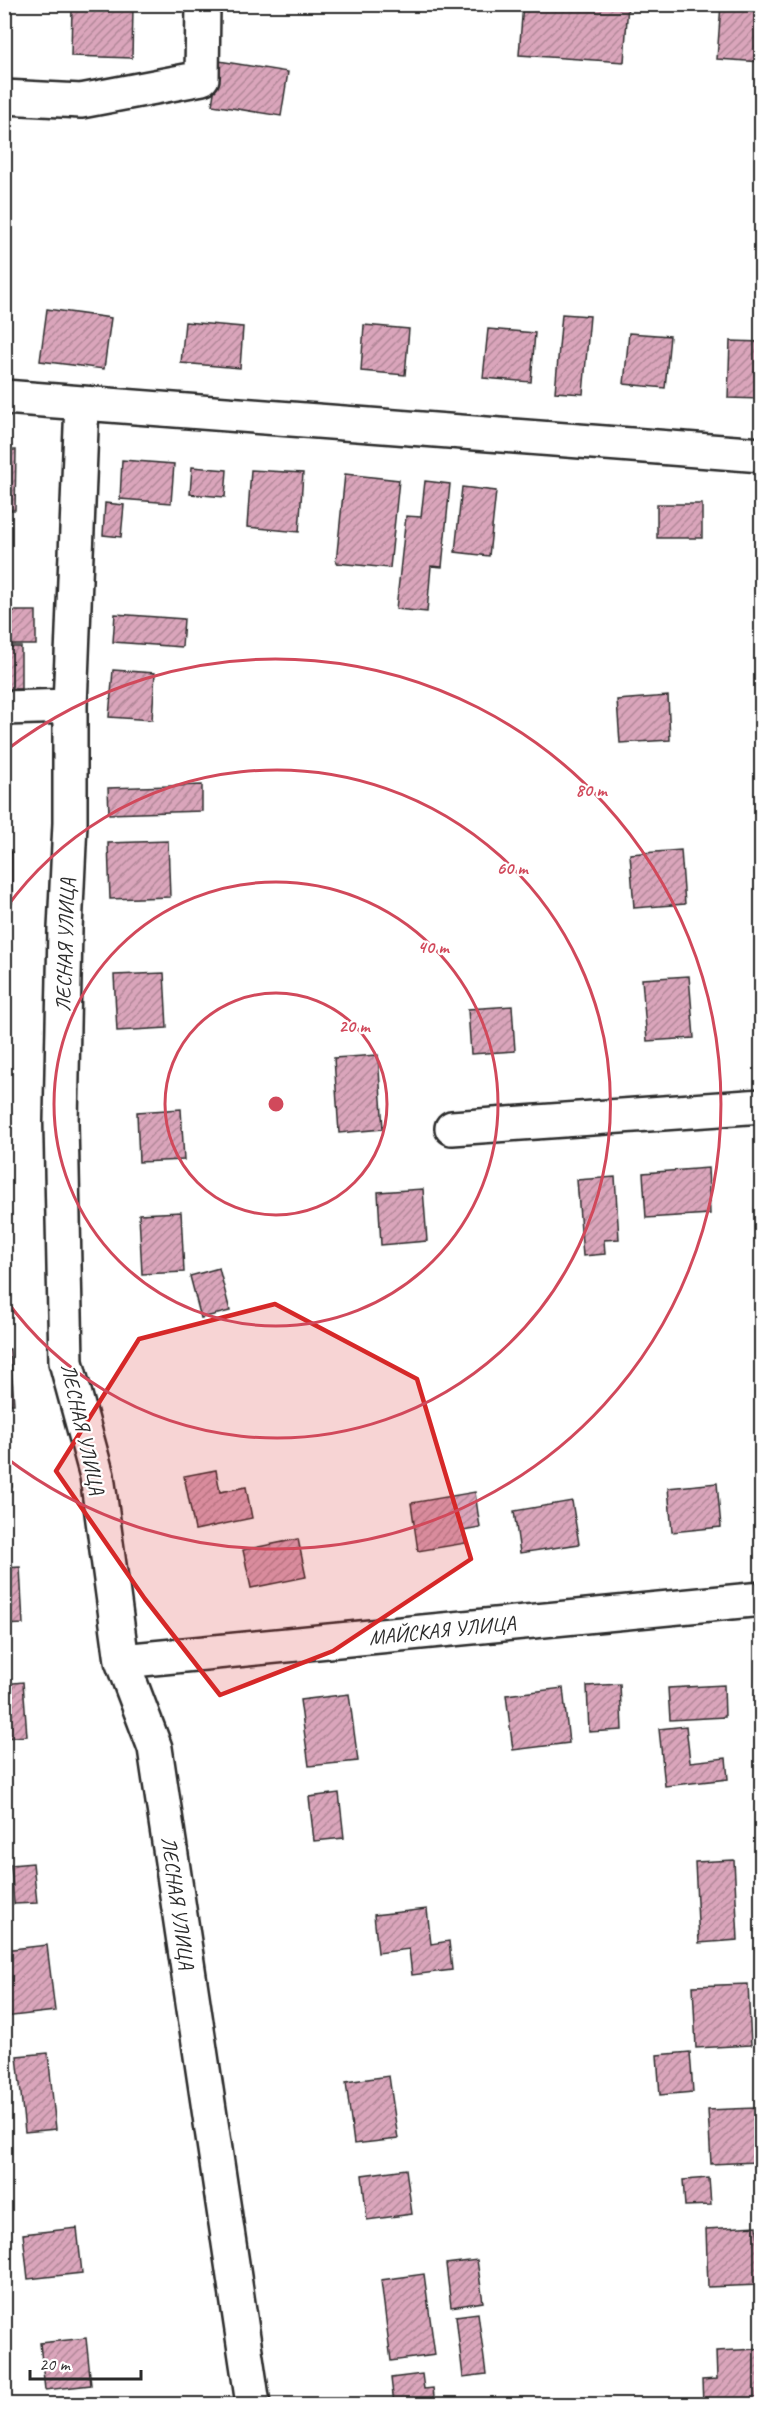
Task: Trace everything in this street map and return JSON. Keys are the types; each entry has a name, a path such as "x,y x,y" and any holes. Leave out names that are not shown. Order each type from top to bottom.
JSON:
{"street":[{"path":"4,97 81,101 202,78 203,4"},
{"path":"4,397 762,455"},
{"name":"ЛЕСНАЯ УЛИЦА","path":"82,403 70,706 70,823 64,929 61,1122 66,1362 97,1476 122,1661 155,1748 253,2404"},
{"path":"4,708 70,706"},
{"path":"452,1128 762,1106"},
{"name":"МАЙСКАЯ УЛИЦА","path":"122,1661 762,1599"}],"highlighted area":[{"path":"275,1304 417,1379 471,1559 333,1651 220,1695 145,1599 56,1471 139,1339"}],"building":[{"path":"523,4 628,4 624,62 519,55"},
{"path":"721,4 762,4 762,62 717,59"},
{"path":"72,6 133,8 132,58 71,56"},
{"path":"219,61 288,72 281,116 212,105"},
{"path":"47,309 111,318 104,369 40,361"},
{"path":"562,314 590,316 583,394 555,392"},
{"path":"185,322 243,327 240,368 181,363"},
{"path":"364,325 409,329 405,375 361,371"},
{"path":"488,329 535,333 531,382 483,378"},
{"path":"629,333 670,336 665,388 624,384"},
{"path":"730,341 762,342 762,399 728,398"},
{"path":"4,450 16,450 15,510 4,510"},
{"path":"122,460 174,464 171,503 120,499"},
{"path":"192,467 227,470 225,497 190,494"},
{"path":"251,470 303,473 299,532 247,527"},
{"path":"345,474 399,480 390,568 336,563"},
{"path":"425,481 450,484 442,567 431,566 427,612 396,609 406,516 421,517"},
{"path":"462,487 496,491 489,556 455,552"},
{"path":"105,503 124,505 121,537 103,535"},
{"path":"657,504 702,504 702,538 657,538"},
{"path":"4,611 36,611 36,645 4,645"},
{"path":"115,614 184,619 182,647 113,642"},
{"path":"4,647 21,647 21,689 4,689"},
{"path":"113,670 155,673 152,720 109,717"},
{"path":"668,696 670,740 620,743 617,700"},
{"path":"202,785 202,811 109,814 108,788"},
{"path":"168,841 170,897 110,899 108,843"},
{"path":"681,850 685,904 634,908 630,854"},
{"path":"4,852 12,852 12,903 4,903"},
{"path":"4,965 11,965 11,1036 4,1036"},
{"path":"164,973 167,1028 117,1031 114,975"},
{"path":"689,976 694,1038 647,1041 642,979"},
{"path":"512,1006 515,1051 471,1054 468,1009"},
{"path":"378,1055 383,1129 339,1133 334,1058"},
{"path":"4,1095 8,1095 7,1147 4,1147"},
{"path":"181,1109 184,1160 139,1162 137,1112"},
{"path":"708,1168 710,1214 646,1218 643,1173"},
{"path":"615,1177 619,1239 604,1240 605,1254 583,1256 577,1180"},
{"path":"423,1189 427,1241 381,1245 378,1192"},
{"path":"181,1212 184,1272 142,1274 139,1214"},
{"path":"219,1268 230,1311 201,1318 190,1276"},
{"path":"4,1349 10,1349 14,1404 4,1404"},
{"path":"4,1441 9,1441 12,1487 4,1488"},
{"path":"216,1470 220,1492 246,1487 252,1518 195,1530 184,1476"},
{"path":"717,1483 721,1527 672,1532 668,1488"},
{"path":"475,1492 480,1528 463,1531 466,1543 418,1551 411,1503"},
{"path":"572,1501 579,1544 520,1553 514,1511"},
{"path":"298,1539 306,1577 251,1588 243,1550"},
{"path":"20,1567 23,1624 4,1625 4,1568"},
{"path":"23,1682 27,1736 4,1738 4,1684"},
{"path":"620,1684 622,1730 589,1732 587,1686"},
{"path":"724,1685 725,1717 670,1720 668,1688"},
{"path":"563,1688 569,1743 513,1750 506,1695"},
{"path":"349,1694 358,1761 309,1766 300,1700"},
{"path":"686,1726 690,1762 726,1758 728,1779 665,1786 659,1729"},
{"path":"339,1793 344,1838 314,1841 309,1797"},
{"path":"734,1860 738,1940 699,1943 695,1862"},
{"path":"33,1863 37,1903 14,1904 11,1865"},
{"path":"427,1909 431,1944 449,1941 452,1970 412,1975 409,1949 378,1953 374,1915"},
{"path":"47,1945 55,2011 4,2017 4,1950"},
{"path":"748,1984 751,2045 696,2048 693,1986"},
{"path":"690,2052 693,2092 660,2095 657,2055"},
{"path":"48,2053 56,2129 25,2132 17,2056"},
{"path":"389,2076 398,2139 354,2144 346,2082"},
{"path":"755,2108 757,2162 711,2164 708,2110"},
{"path":"406,2169 412,2214 367,2220 362,2175"},
{"path":"709,2178 711,2205 685,2206 683,2180"},
{"path":"757,2226 760,2285 708,2287 706,2229"},
{"path":"77,2228 82,2273 28,2279 23,2234"},
{"path":"477,2260 483,2302 451,2307 446,2264"},
{"path":"424,2274 435,2355 391,2361 381,2280"},
{"path":"478,2313 486,2374 463,2377 456,2316"},
{"path":"86,2338 91,2385 45,2390 40,2343"},
{"path":"759,2349 762,2404 703,2404 702,2380 717,2379 716,2351"},
{"path":"422,2374 424,2389 433,2388 435,2404 394,2404 391,2378"}]}
